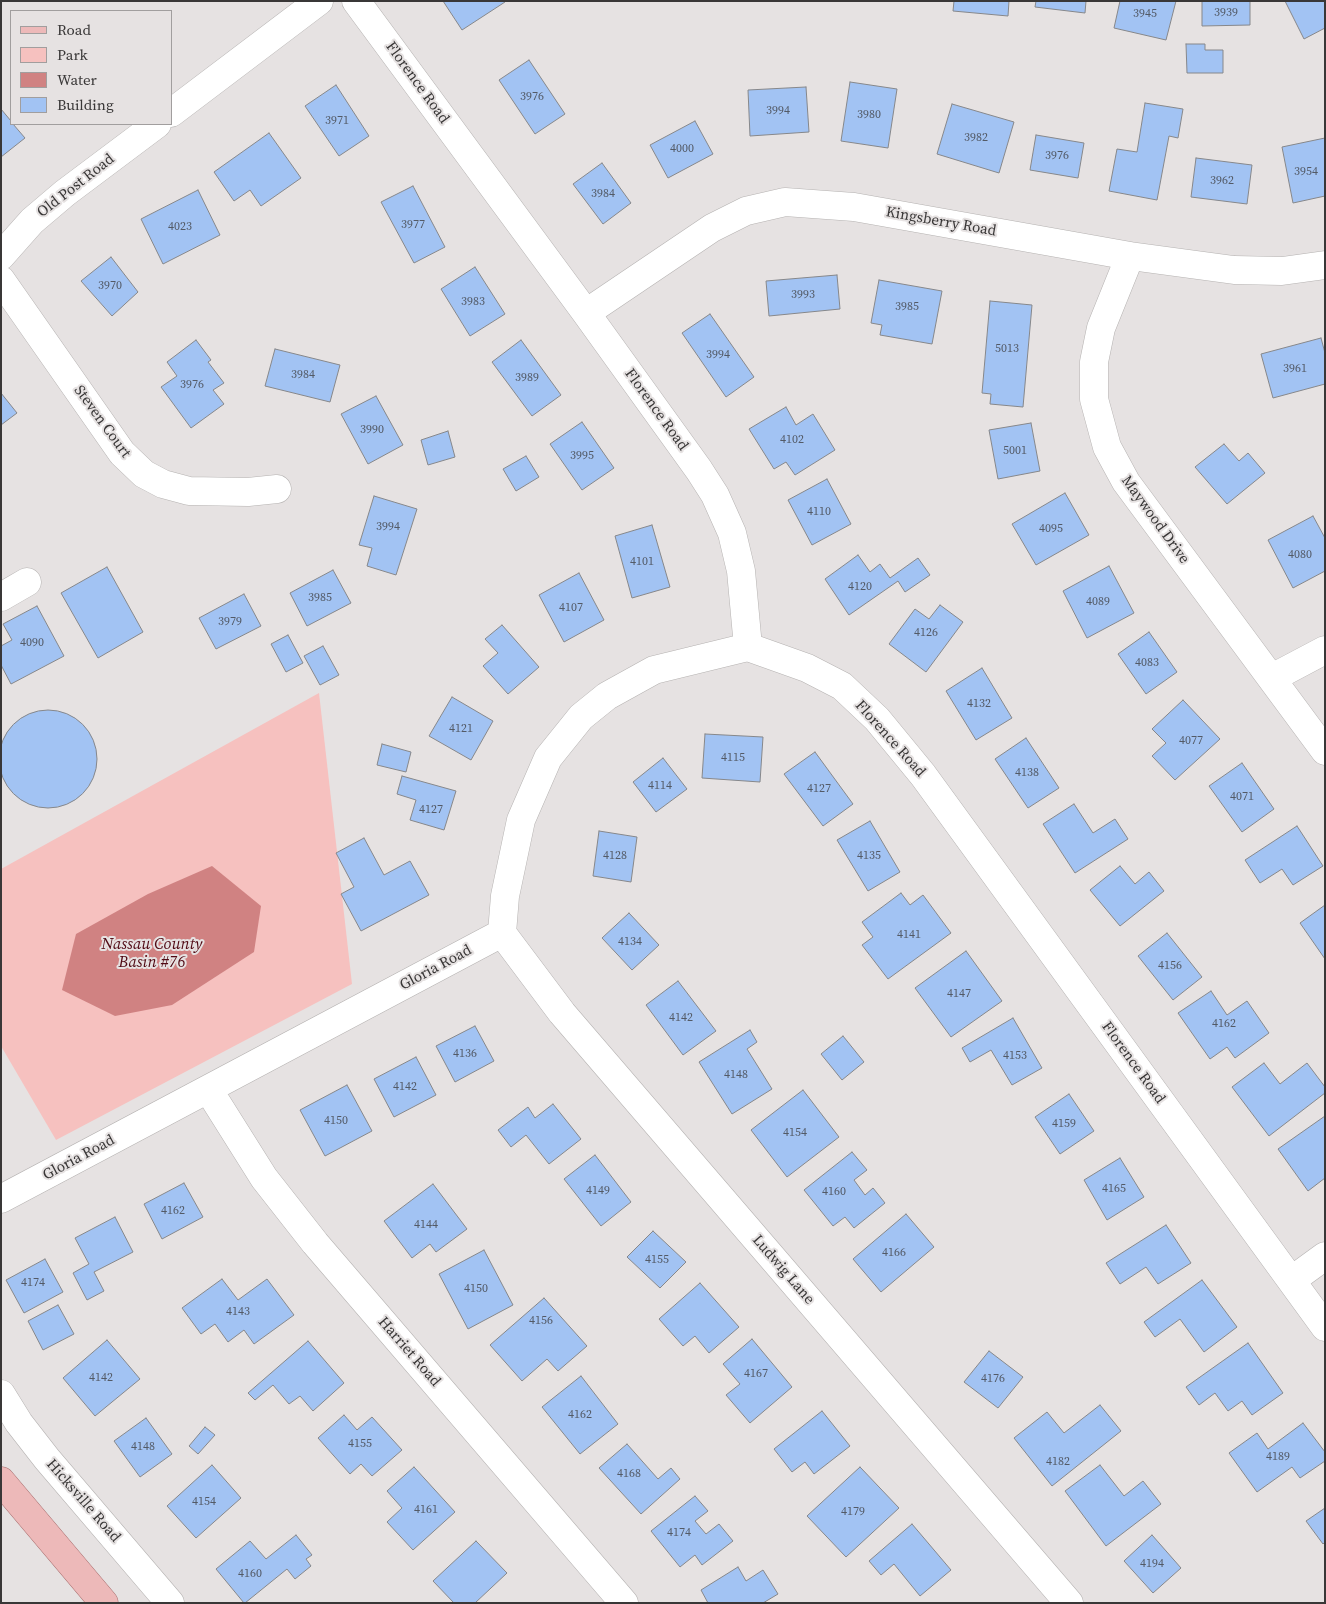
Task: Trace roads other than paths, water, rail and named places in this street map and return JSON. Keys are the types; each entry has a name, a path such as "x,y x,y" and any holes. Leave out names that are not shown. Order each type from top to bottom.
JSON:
{"main road":[{"path":"1,1481 104,1603"}],"street":[{"path":"172,112 319,1"},
{"name":"Florence Road","path":"356,1 586,313 715,495 732,533 741,571 748,647 807,668 842,686 877,719 923,775 1325,1327"},
{"name":"Old Post Road","path":"1,256 32,221 156,125"},
{"name":"Kingsberry Road","path":"586,313 712,228 746,211 784,202 854,207 1130,256 1234,270 1282,271 1325,265"},
{"name":"Maywood Drive","path":"1130,256 1101,328 1094,362 1094,398 1106,447 1126,482 1325,751"},
{"name":"Steven Court","path":"1,280 122,453 144,474 163,484 189,491 248,492 277,489"},
{"path":"1,597 27,582"},
{"path":"502,933 505,896 521,820 548,758 581,717 607,696 654,670 748,647"},
{"path":"1272,678 1325,650"},
{"name":"Gloria Road","path":"1,1200 502,933"},
{"name":"Ludwig Lane","path":"502,933 562,1013 1069,1603"},
{"name":"Harriet Road","path":"208,1089 264,1178 315,1243 624,1603"},
{"path":"1292,1280 1325,1256"},
{"name":"Hicksville Road","path":"1,1394 19,1423 47,1459 170,1603"}],"water":[{"name":"Nassau County Basin #76","path":"212,866 261,906 254,952 172,1005 115,1016 62,990 76,934 148,894"}]}
